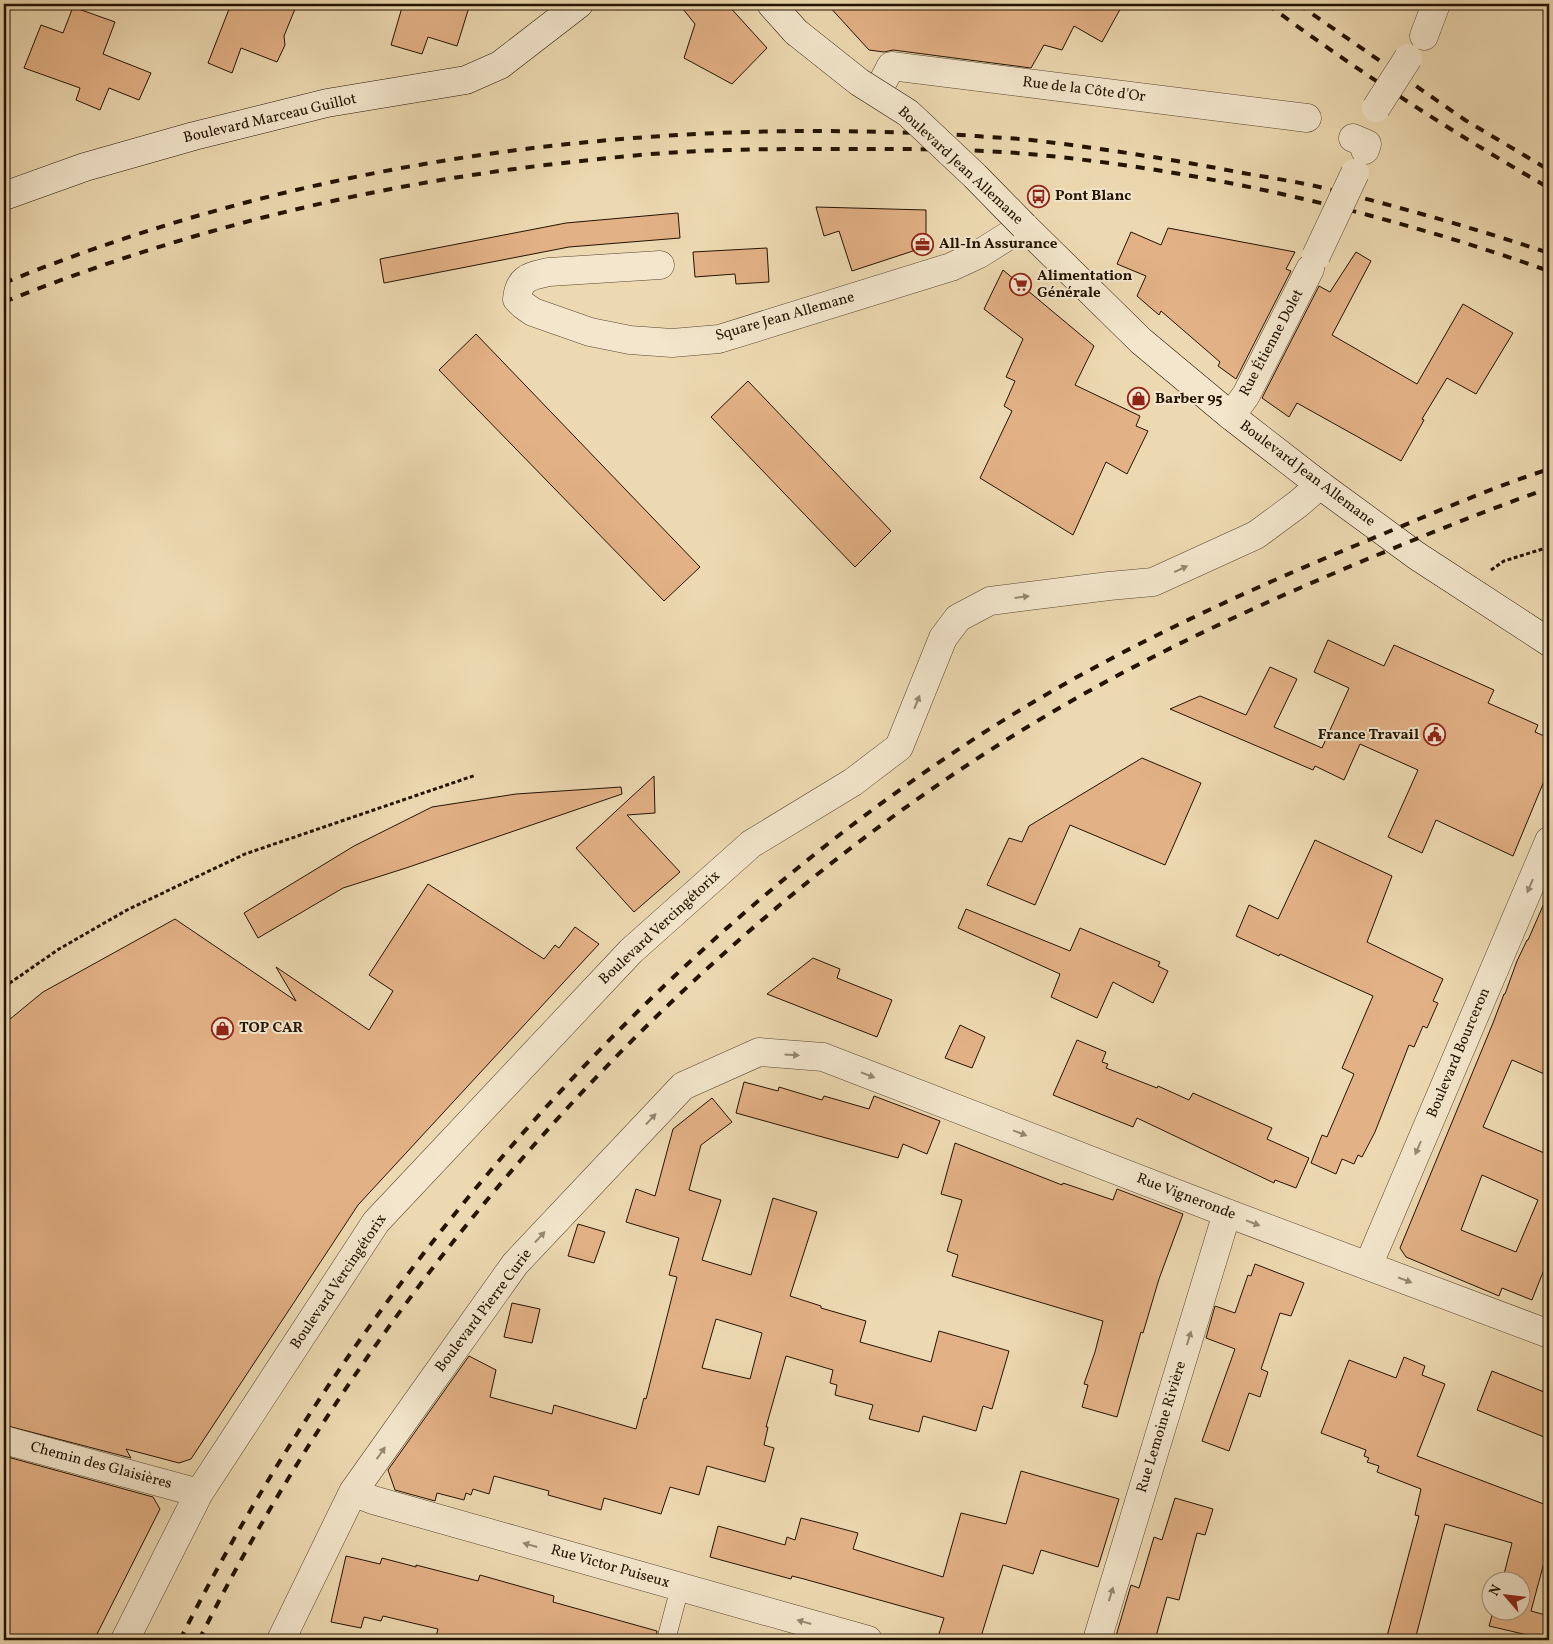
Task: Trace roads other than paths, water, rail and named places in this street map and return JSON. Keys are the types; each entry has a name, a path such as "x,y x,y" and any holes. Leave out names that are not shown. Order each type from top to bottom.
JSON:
{"street":[{"name":"Boulevard Marceau Guillot","path":"4,196 85,167 194,136 327,103 466,80 500,65 579,4"},
{"name":"Boulevard Jean Allemane","path":"771,4 796,32 859,82 908,113 975,176 1141,341 1231,416 1320,485 1463,587 1549,642"},
{"path":"1424,36 1436,4"},
{"path":"1376,108 1408,58"},
{"name":"Rue de la Côte d'Or","path":"877,94 892,66 1307,118"},
{"name":"Rue Étienne Dolet","path":"1231,416 1246,395 1313,262 1358,153"},
{"name":"Square Jean Allemane","path":"660,265 541,274 524,280 518,290 517,299 533,312 563,323 590,332 630,340 672,343 719,339 951,267 979,254 1024,226"},
{"name":"Boulevard Vercingétorix","path":"126,1640 199,1493 376,1222 638,945 751,844 853,782 899,747 943,638 958,618 990,601 1153,582 1256,535 1320,485"},
{"name":"Boulevard Bourceron","path":"1368,1266 1549,841"},
{"name":"Boulevard Pierre Curie","path":"281,1640 353,1492 515,1264 683,1086 759,1052 823,1057"},
{"name":"Rue Vigneronde","path":"823,1057 1227,1213 1549,1334"},
{"name":"Rue Lemoine Rivière","path":"1097,1640 1227,1213"},
{"name":"Chemin des Glaisières","path":"4,1440 199,1493"},
{"name":"Rue Victor Puiseux","path":"353,1492 373,1500 868,1640"}],"lane":[{"path":"666,1640 680,1587"}],"railway":[{"path":"1267,4 1405,100 1549,188"},
{"path":"1298,4 1465,120 1549,170"},
{"path":"4,283 99,247 197,216 295,190 395,169 496,153 598,141 699,134 801,131 911,133 1023,139 1166,159 1328,189 1440,219 1549,253"},
{"path":"4,302 142,252 283,212 355,196 427,182 572,162 670,153 754,149 960,150 1040,155 1105,162 1234,184 1361,213 1487,250 1549,271"},
{"path":"180,1640 252,1508 333,1379 423,1255 520,1136 625,1024 736,920 854,824 977,737 1069,682 1116,656 1260,586 1454,505 1549,469"},
{"path":"199,1640 274,1502 360,1368 455,1240 559,1117 672,1002 791,896 917,799 1049,714 1107,681 1195,636 1286,594 1417,539 1549,488"}],"place":[{"name":"Pont Blanc","path":"1039,196"},
{"name":"All-In Assurance","path":"923,244"},
{"name":"Alimentation Générale","path":"1021,285"},
{"name":"Barber 95","path":"1139,399"},
{"name":"France Travail","path":"1435,735"},
{"name":"TOP CAR","path":"223,1028"}]}
